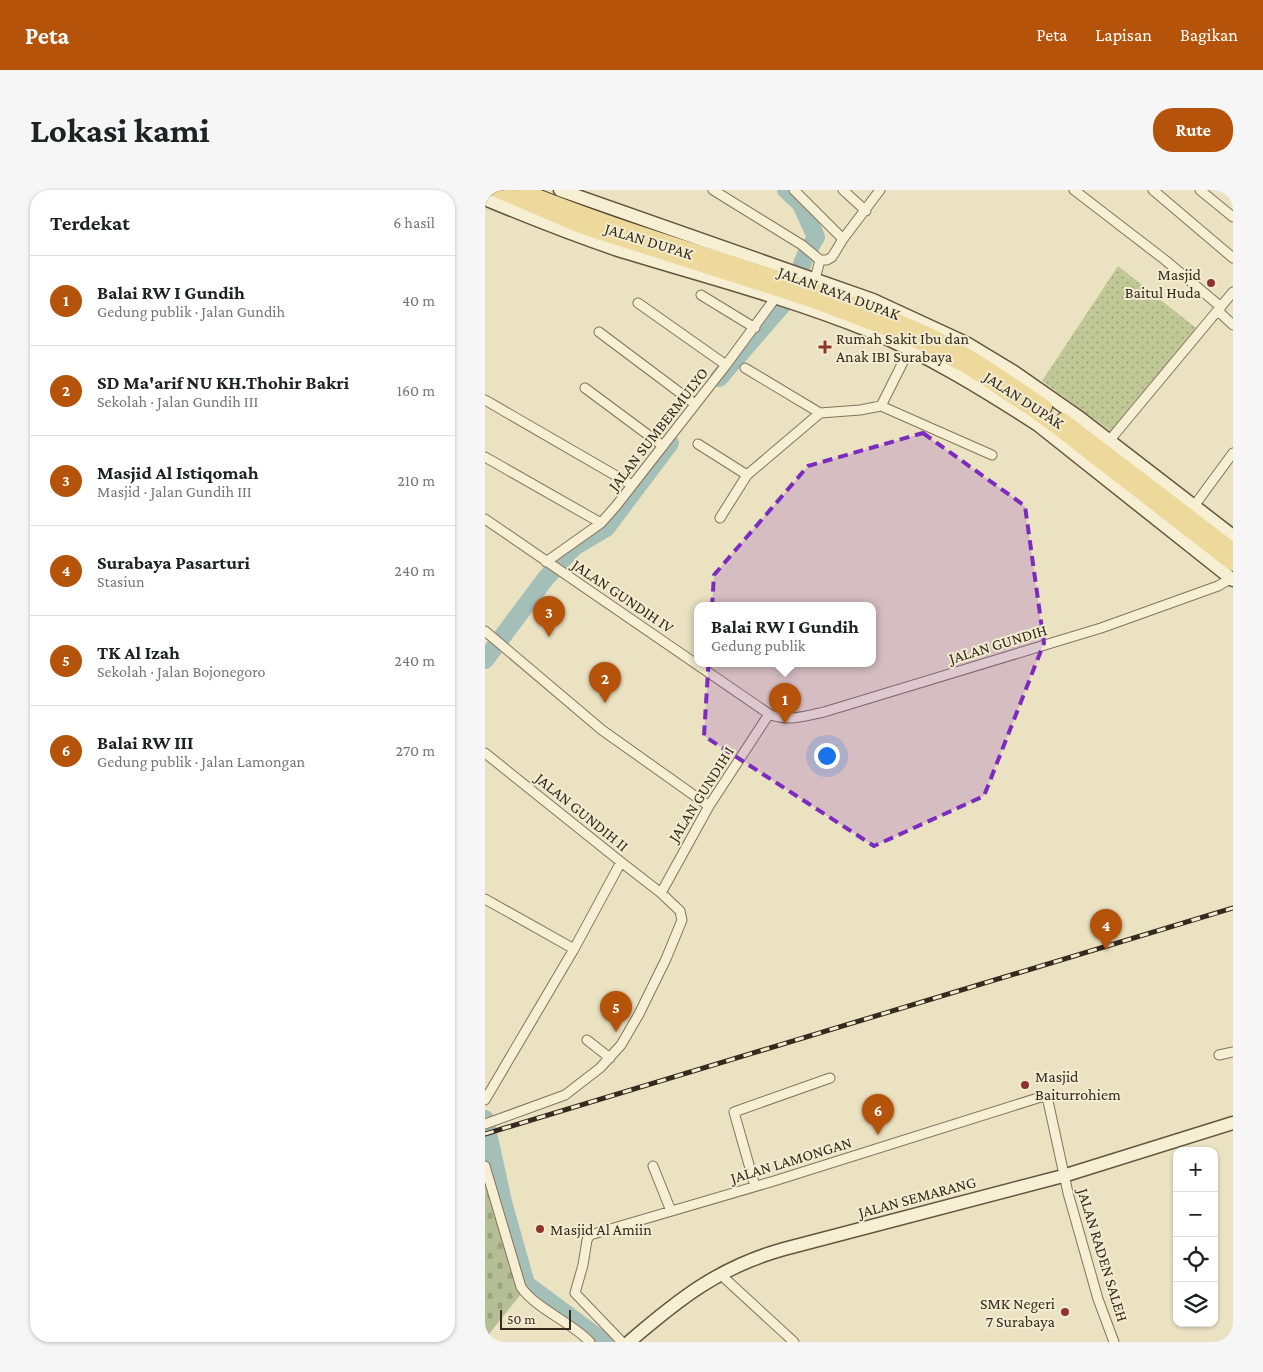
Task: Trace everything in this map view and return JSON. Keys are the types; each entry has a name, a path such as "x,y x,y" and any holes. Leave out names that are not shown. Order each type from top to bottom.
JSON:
{"main road":[{"name":"JALAN RAYA DUPAK","path":"496,190 580,226 793,287"},
{"name":"JALAN RAYA DUPAK","path":"522,190 585,214 916,329 971,357 1047,408 1233,550"},
{"name":"JALAN DUPAK","path":"560,190 793,287 867,331 909,350 1017,406"},
{"name":"JALAN DUPAK","path":"485,199 533,220 593,241 793,287 873,300 895,321 974,348 1014,372 1109,441 1233,536"},
{"name":"JALAN RAYA DUPAK","path":"895,321 911,338 966,366 1017,406 1065,433 1135,496 1233,564"},
{"path":"1135,496 1232,579"},
{"name":"JALAN SEMARANG","path":"629,1342 670,1306 720,1274 746,1261 779,1250 1063,1176 1233,1123"}],"street":[{"path":"713,190 802,245 818,258 827,260 832,257 843,239 881,190"},
{"path":"794,190 843,239"},
{"path":"843,190 866,211"},
{"path":"1074,190 1165,260 1233,324"},
{"path":"1153,190 1233,258"},
{"path":"1200,190 1233,217"},
{"name":"JALAN SUMBERMULYO","path":"552,566 601,523 755,328 818,258"},
{"path":"1109,441 1233,292"},
{"path":"701,295 755,328"},
{"path":"638,303 727,365"},
{"path":"599,332 695,404"},
{"path":"881,406 909,350"},
{"path":"745,368 821,413 860,410 881,406 992,455"},
{"path":"585,388 663,446"},
{"path":"485,400 632,485"},
{"path":"720,518 747,475 821,413"},
{"path":"698,444 747,475"},
{"path":"1194,506 1233,453"},
{"path":"485,457 601,523"},
{"name":"JALAN GUNDIH IV","path":"485,519 694,663"},
{"name":"JALAN GUNDIH","path":"769,714 780,718 787,718 824,712 1101,628 1218,586 1232,579"},
{"path":"485,631 498,640 602,730 709,806"},
{"name":"JALAN GUNDIH IV","path":"700,667 769,714"},
{"name":"JALAN GUNDIH I","path":"661,893 709,806 769,714"},
{"name":"JALAN GUNDIH II","path":"485,753 661,893 680,911 682,924 639,1014 610,1058 570,1093 487,1123"},
{"path":"485,1100 574,949 621,862"},
{"path":"485,899 574,949"},
{"path":"587,1040 610,1058"},
{"path":"1219,1055 1233,1052"},
{"path":"755,1186 735,1112 830,1078"},
{"name":"JALAN LAMONGAN","path":"622,1342 575,1293 583,1265 587,1240 593,1234 1041,1097 1046,1098 1048,1101 1063,1176"},
{"path":"485,1166 521,1287 531,1298 580,1331 590,1342"},
{"path":"653,1166 671,1211"},
{"name":"JALAN RADEN SALEH","path":"1063,1176 1098,1298 1114,1342"},
{"path":"720,1274 794,1342"}],"highlighted area":[{"path":"923,433 1025,506 1044,643 984,796 874,846 704,736 714,575 808,466"}],"green space":[{"path":"1118,266 1196,328 1112,432 1042,381"},
{"path":"485,1145 525,1289 485,1339"}],"waterway":[{"path":"719,378 790,296 806,254 816,237 801,204 786,190"},
{"path":"485,660 546,578 574,547 606,528 670,443"},
{"path":"485,1119 503,1202 526,1284 604,1342"}],"railway":[{"path":"485,1134 1233,908"}],"place":[{"name":"Masjid Baitul Huda","path":"1211,283"},
{"name":"Rumah Sakit Ibu dan Anak IBI Surabaya","path":"825,347"},
{"name":"Masjid Al Istiqomah","path":"549,637"},
{"name":"SD Ma'arif NU KH.Thohir Bakri","path":"605,703"},
{"name":"Balai RW I Gundih","path":"785,724"},
{"name":"Surabaya Pasarturi","path":"1106,950"},
{"name":"TK Al Izah","path":"616,1032"},
{"name":"Masjid Baiturrohiem","path":"1025,1085"},
{"name":"Balai RW III","path":"878,1135"},
{"name":"Masjid Al Amiin","path":"540,1229"},
{"name":"SMK Negeri 7 Surabaya","path":"1065,1312"}]}
